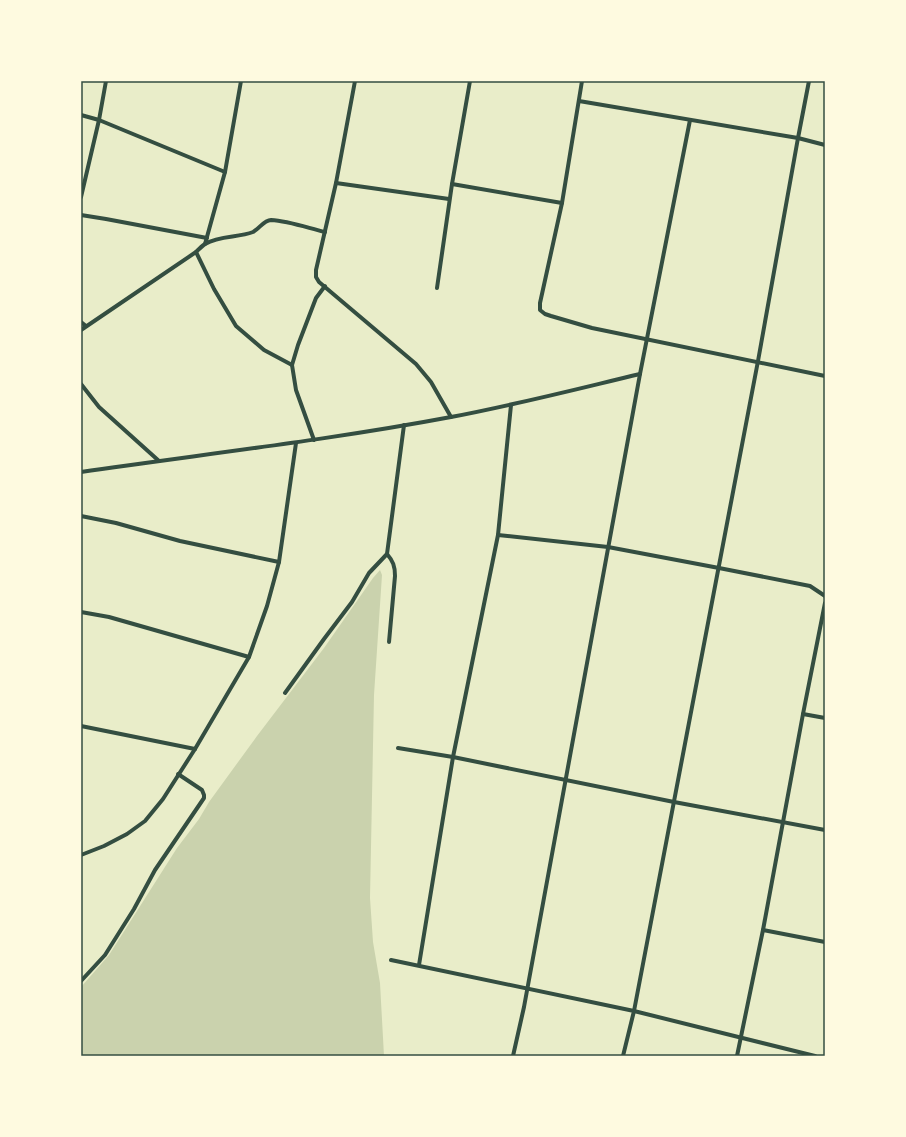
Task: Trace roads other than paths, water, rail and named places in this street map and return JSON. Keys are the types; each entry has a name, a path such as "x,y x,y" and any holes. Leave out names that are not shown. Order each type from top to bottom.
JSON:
{"street":[{"path":"81,197 100,120 106,81"},
{"path":"205,244 225,172 241,81"},
{"path":"355,81 336,183 316,270 316,277 319,282 416,364 431,382 451,417"},
{"path":"437,288 449,199 470,81"},
{"path":"582,81 562,203 540,303 540,310 545,314 592,328 825,376"},
{"path":"624,1056 634,1011 719,568 809,81"},
{"path":"579,101 798,138 825,145"},
{"path":"81,115 100,120 225,172"},
{"path":"513,1056 527,989 640,374 690,120"},
{"path":"336,183 449,199"},
{"path":"452,184 562,203"},
{"path":"81,215 106,218 207,238"},
{"path":"81,330 196,252 205,244 215,240 250,233 270,220 290,223 325,232"},
{"path":"196,252 214,289 236,326 264,350 292,365"},
{"path":"314,440 296,390 292,365 316,298 325,286"},
{"path":"81,322 86,326"},
{"path":"81,472 296,443 451,417 511,405 640,374"},
{"path":"81,384 100,407 159,461"},
{"path":"419,965 453,757 498,534 511,405"},
{"path":"285,693 352,602 370,573 387,554 404,425"},
{"path":"81,855 104,846 137,828 145,821 163,799 195,749 249,657 267,606 279,562 296,443"},
{"path":"81,516 116,523 180,541 279,562"},
{"path":"498,534 608,547 719,568 810,586 825,596"},
{"path":"387,554 395,567 389,642"},
{"path":"737,1056 763,930 825,603"},
{"path":"81,612 116,619 249,657"},
{"path":"803,714 825,718"},
{"path":"81,726 195,749"},
{"path":"398,748 453,757 674,802 784,821 825,830"},
{"path":"81,981 105,955 134,909 155,870 204,798 202,790 178,774"},
{"path":"763,930 825,942"},
{"path":"391,960 634,1011 741,1039 815,1056"}]}
